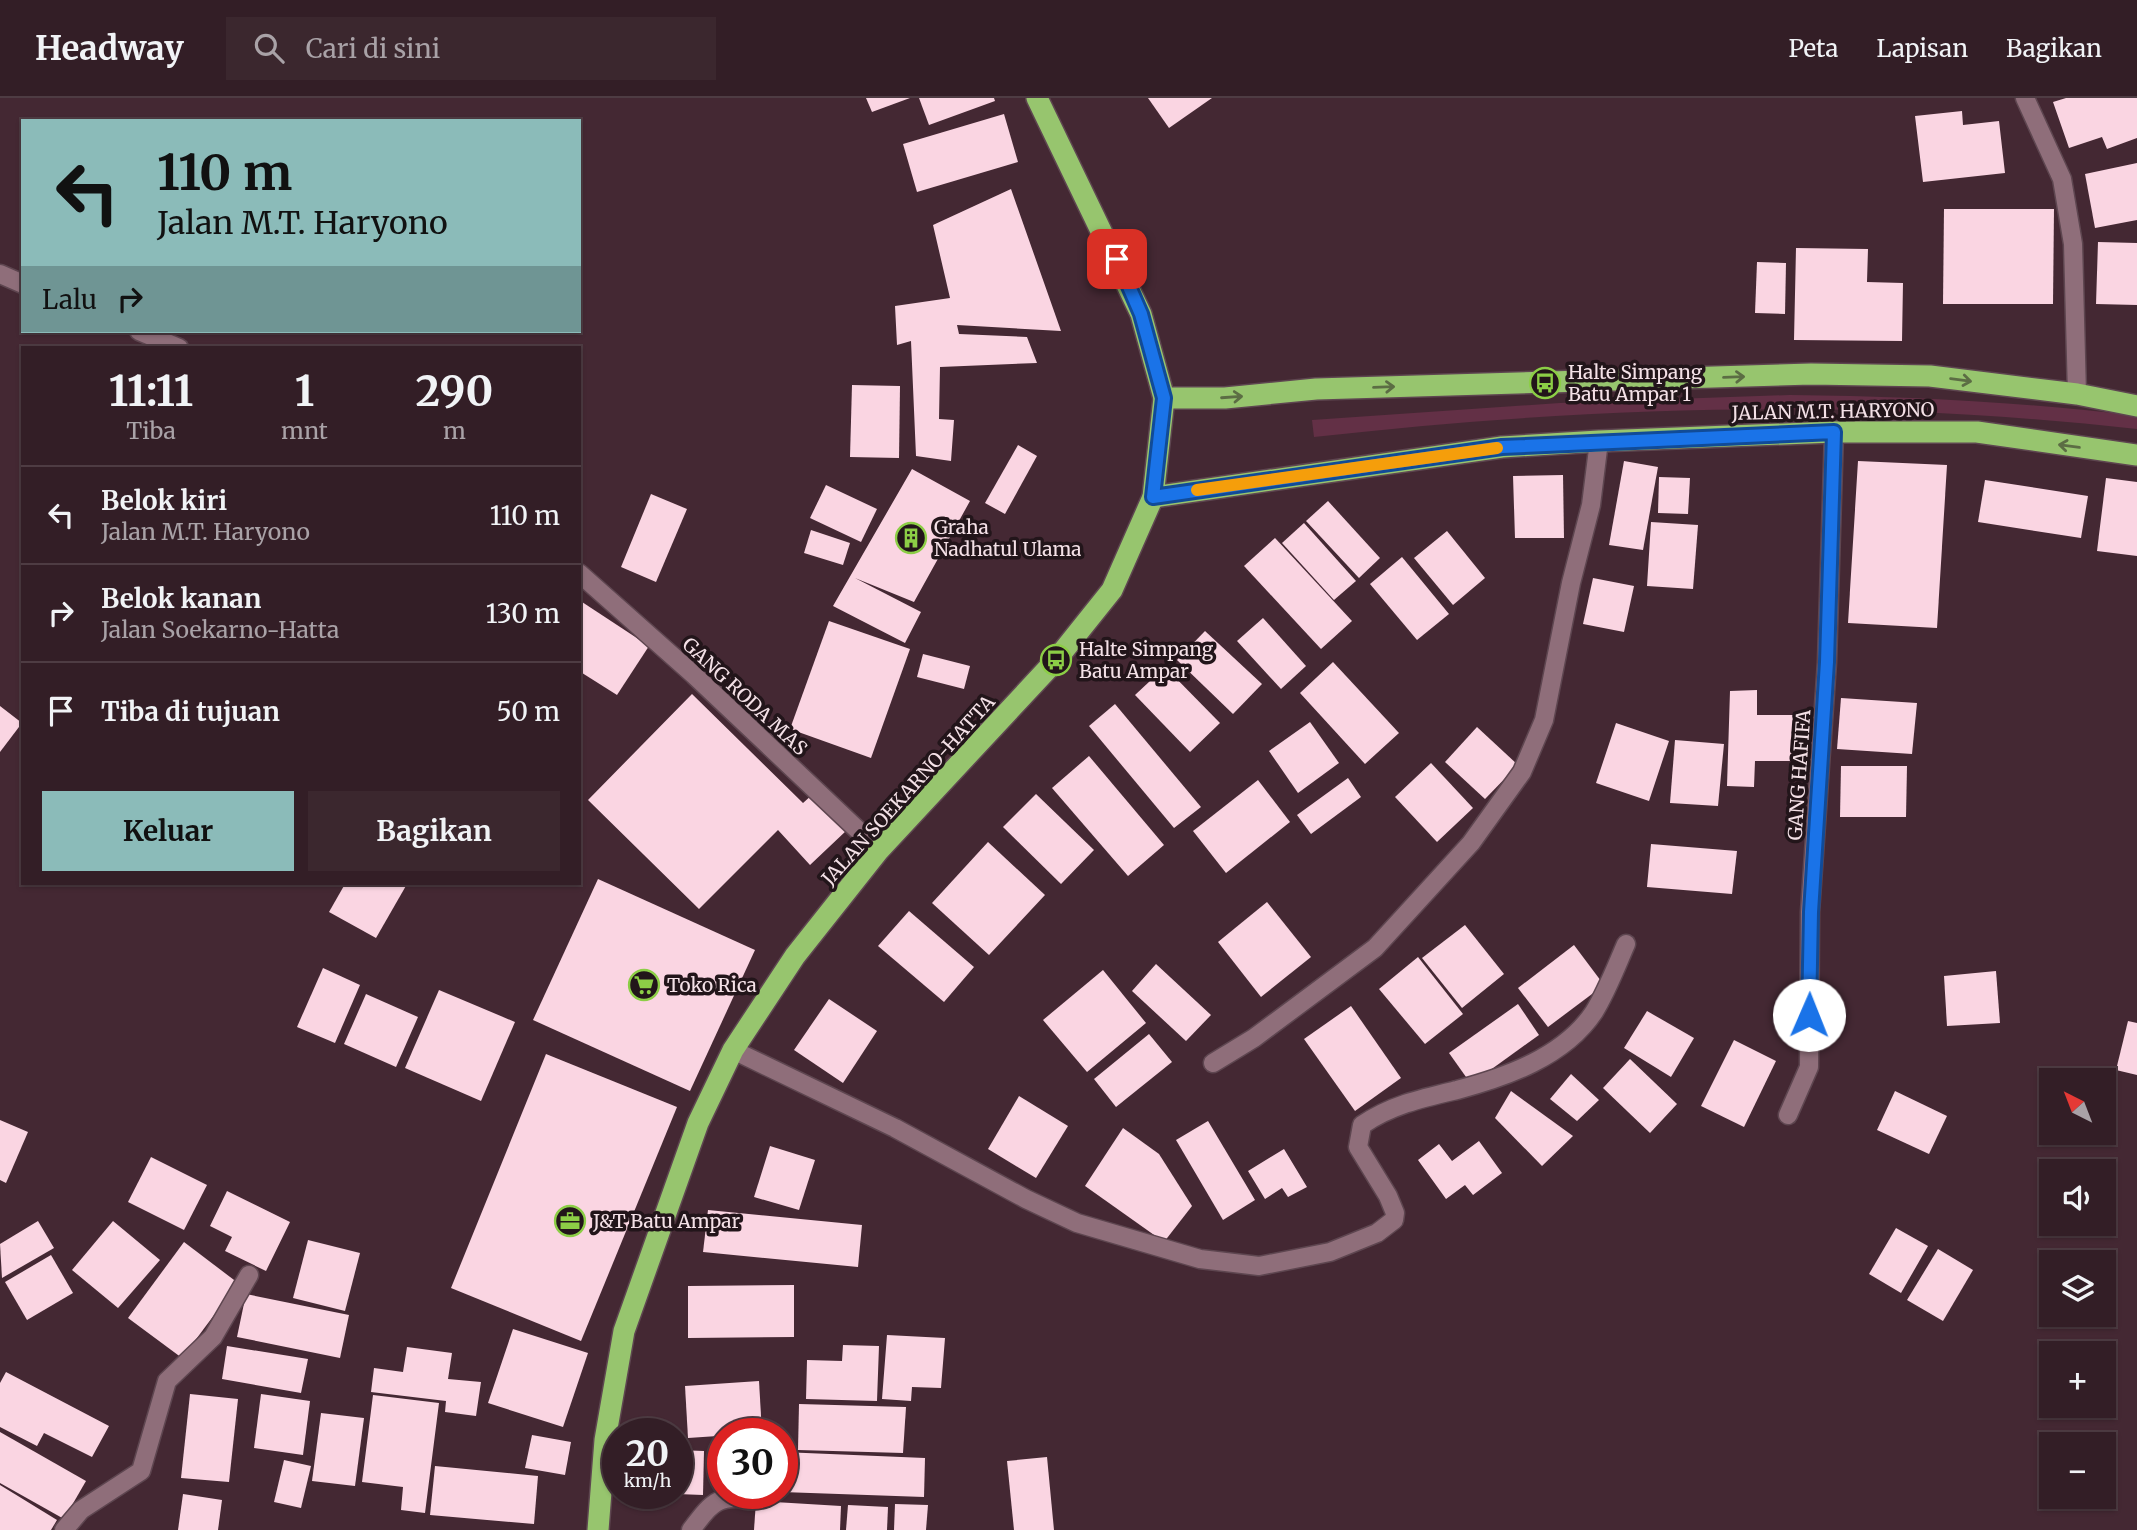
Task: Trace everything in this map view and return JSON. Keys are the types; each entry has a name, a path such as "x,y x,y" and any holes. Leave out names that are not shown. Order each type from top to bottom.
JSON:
{"highway":[{"name":"JALAN SOEKARNO-HATTA","path":"598,1530 605,1440 624,1331 698,1123 733,1050 795,956 880,850 1056,660 1112,590 1153,497 1164,398 1141,314 1037,98"},
{"name":"JALAN M.T. HARYONO","path":"1164,398 1225,398 1329,389 1811,374 1930,376 2077,394 2137,406"},
{"name":"JALAN M.T. HARYONO","path":"1153,497 1502,447 1599,440 1834,432 1977,432 2137,455"}],"street":[{"path":"2025,98 2062,178 2073,244 2077,394"},
{"path":"0,274 21,283"},
{"path":"144,333 174,346"},
{"name":"GANG HAFIFA","path":"1788,1115 1809,1067 1811,912 1827,662 1834,432"},
{"path":"1213,1063 1254,1038 1375,948 1471,844 1522,772 1544,720 1571,583 1591,505 1599,440"},
{"name":"GANG RODA MAS","path":"581,575 694,675 880,850"},
{"path":"733,1050 895,1128 1026,1199 1077,1223 1200,1259 1259,1266 1330,1252 1377,1233 1394,1220 1393,1205 1358,1147 1362,1125 1377,1115 1408,1102 1489,1082 1524,1068 1550,1052 1573,1035 1593,1013 1626,944"},
{"path":"64,1530 81,1510 141,1471 167,1381 213,1337 249,1275"},
{"path":"691,1530 707,1509"}],"shaded area":[{"path":"1790,395 1964,401 2094,411 2137,416 2137,429 1931,413 1725,410 1520,418 1314,437 1312,420 1560,403"}],"building":[{"path":"866,98 910,98 872,112"},
{"path":"919,98 994,98 995,101 929,125"},
{"path":"1148,98 1212,98 1169,128"},
{"path":"2066,98 2137,98 2137,138 2107,149 2102,137 2069,148 2053,102"},
{"path":"1962,111 1963,125 1999,121 2005,173 1923,182 1915,116"},
{"path":"1004,114 1018,162 917,192 903,144"},
{"path":"2137,163 2137,220 2095,228 2085,174"},
{"path":"1011,189 1061,331 957,325 959,334 1027,337 1037,363 940,367 939,419 954,420 951,461 916,456 911,341 897,345 895,306 950,298 933,225"},
{"path":"1944,209 2054,209 2053,304 1943,304"},
{"path":"2098,242 2137,243 2137,305 2096,304"},
{"path":"1796,248 1868,249 1867,282 1903,283 1902,341 1794,340"},
{"path":"1757,262 1786,263 1785,314 1755,313"},
{"path":"852,385 900,386 899,458 850,457"},
{"path":"1018,445 1037,456 1005,514 985,503"},
{"path":"1624,461 1658,467 1643,550 1609,545"},
{"path":"1858,461 1947,465 1937,628 1848,623"},
{"name":"Graha Nadhatul Ulama","path":"912,469 970,501 914,602 855,578 921,612 905,643 833,606"},
{"path":"1563,475 1564,538 1515,538 1513,476"},
{"path":"1659,477 1690,478 1688,514 1658,513"},
{"path":"2106,478 2137,482 2137,556 2097,551"},
{"path":"1985,480 2088,496 2081,538 1978,522"},
{"path":"826,485 877,509 861,542 810,518"},
{"path":"651,494 687,509 656,582 621,567"},
{"path":"1328,501 1380,558 1359,578 1306,521"},
{"path":"1651,522 1698,525 1693,589 1647,586"},
{"path":"1304,523 1356,581 1334,600 1282,543"},
{"path":"811,530 850,543 843,565 804,553"},
{"path":"1447,531 1485,578 1453,605 1414,558"},
{"path":"1275,538 1352,621 1321,649 1244,566"},
{"path":"1402,557 1449,614 1417,640 1370,584"},
{"path":"1593,578 1634,586 1624,632 1583,624"},
{"path":"581,601 649,646 617,695 581,672"},
{"path":"1263,618 1306,666 1281,689 1237,641"},
{"path":"829,621 910,649 871,758 790,729"},
{"path":"1205,631 1262,684 1233,714 1177,660"},
{"path":"923,654 970,666 964,689 917,677"},
{"path":"1333,662 1399,733 1365,764 1300,693"},
{"path":"1165,667 1220,723 1190,752 1135,695"},
{"path":"1757,690 1757,715 1799,715 1798,761 1755,761 1754,787 1727,786 1730,691"},
{"path":"692,694 803,803 813,794 847,830 810,865 778,830 699,909 588,800"},
{"path":"1841,698 1917,703 1912,754 1837,749"},
{"path":"1115,704 1201,807 1174,828 1089,726"},
{"path":"0,706 21,724 0,752"},
{"path":"1310,722 1339,763 1298,793 1269,751"},
{"path":"1616,723 1669,741 1649,801 1596,783"},
{"path":"1477,727 1518,765 1485,799 1445,762"},
{"path":"1675,740 1724,744 1718,806 1670,803"},
{"path":"1089,756 1164,845 1128,876 1052,788"},
{"path":"1431,763 1473,808 1437,842 1395,797"},
{"path":"1841,766 1907,766 1906,817 1840,817"},
{"path":"1348,778 1361,797 1311,834 1297,815"},
{"path":"1258,780 1290,822 1226,873 1193,831"},
{"path":"1036,794 1094,850 1061,884 1003,827"},
{"path":"988,842 1045,895 989,955 932,903"},
{"path":"1651,844 1737,851 1732,894 1647,887"},
{"name":"Toko Rica","path":"598,879 755,950 690,1091 533,1020"},
{"path":"344,885 406,885 376,938 329,912"},
{"path":"1267,902 1311,957 1261,997 1218,942"},
{"path":"909,911 974,967 944,1002 878,946"},
{"path":"1465,925 1504,974 1462,1008 1422,958"},
{"path":"1574,945 1604,985 1548,1027 1518,988"},
{"path":"1418,957 1463,1014 1425,1044 1379,989"},
{"path":"1156,964 1211,1015 1186,1041 1132,991"},
{"path":"323,968 360,985 335,1043 297,1027"},
{"path":"1103,970 1146,1023 1087,1072 1043,1020"},
{"path":"1996,971 2000,1023 1947,1026 1944,976"},
{"path":"439,990 515,1022 481,1101 405,1068"},
{"path":"366,994 418,1017 396,1067 344,1044"},
{"path":"829,999 877,1031 843,1083 794,1050"},
{"path":"1518,1004 1539,1035 1471,1084 1449,1053"},
{"path":"1351,1006 1401,1078 1355,1111 1304,1039"},
{"path":"1647,1011 1694,1038 1671,1077 1624,1048"},
{"path":"2128,1021 2137,1023 2137,1075 2116,1070"},
{"path":"1149,1034 1172,1062 1116,1107 1094,1079"},
{"path":"1734,1040 1776,1061 1744,1127 1701,1106"},
{"path":"546,1054 677,1107 581,1341 451,1288"},
{"path":"1630,1059 1677,1104 1650,1133 1603,1088"},
{"path":"1571,1074 1599,1100 1577,1121 1550,1099"},
{"path":"1511,1091 1573,1136 1542,1166 1495,1118"},
{"path":"1895,1091 1947,1116 1929,1154 1877,1130"},
{"path":"1019,1096 1068,1126 1036,1178 988,1149"},
{"path":"0,1120 28,1132 6,1183 0,1180"},
{"path":"1208,1121 1255,1200 1223,1220 1176,1140"},
{"path":"1123,1128 1159,1154 1192,1206 1164,1242 1085,1186"},
{"path":"1479,1141 1502,1173 1473,1195 1465,1185 1446,1199 1418,1160 1439,1144 1452,1161"},
{"path":"770,1146 815,1160 799,1210 754,1197"},
{"path":"1284,1149 1307,1187 1288,1197 1282,1188 1265,1199 1248,1171"},
{"path":"151,1157 207,1185 184,1230 128,1202"},
{"path":"227,1191 290,1222 266,1271 225,1251 232,1237 210,1226"},
{"path":"708,1210 862,1225 858,1267 703,1252"},
{"path":"38,1221 54,1248 2,1278 0,1244"},
{"path":"113,1221 160,1260 118,1308 72,1270"},
{"path":"1896,1228 1928,1246 1901,1293 1869,1274"},
{"path":"308,1240 360,1253 345,1311 293,1298"},
{"path":"184,1242 238,1283 182,1358 128,1318"},
{"path":"1938,1249 1973,1270 1943,1321 1907,1300"},
{"path":"51,1255 73,1293 27,1320 5,1282"},
{"path":"794,1285 794,1337 688,1338 688,1286"},
{"path":"246,1294 349,1315 340,1358 237,1337"},
{"path":"513,1329 588,1353 563,1427 488,1403"},
{"path":"887,1335 945,1338 941,1388 912,1387 911,1401 882,1399"},
{"path":"843,1345 879,1346 877,1401 806,1399 807,1360 842,1361"},
{"path":"227,1346 308,1359 301,1393 222,1379"},
{"path":"407,1347 452,1353 448,1379 481,1382 476,1416 445,1412 446,1401 371,1392 374,1368 403,1372"},
{"path":"6,1372 109,1426 92,1457 44,1433 37,1446 0,1427 0,1383"},
{"path":"759,1381 761,1418 707,1418 707,1437 693,1438 693,1418 687,1418 685,1386"},
{"path":"190,1394 238,1399 229,1482 181,1478"},
{"path":"261,1394 310,1401 303,1455 254,1448"},
{"path":"373,1395 439,1403 425,1513 401,1510 403,1487 362,1482"},
{"path":"799,1404 906,1407 903,1453 798,1450"},
{"path":"321,1413 364,1418 355,1486 312,1481"},
{"path":"0,1432 86,1481 64,1519 0,1483"},
{"path":"532,1435 571,1442 565,1475 525,1468"},
{"path":"693,1451 704,1451 703,1495 693,1495"},
{"path":"798,1453 925,1458 924,1497 798,1493"},
{"path":"1047,1457 1054,1530 1014,1530 1007,1461"},
{"path":"284,1460 311,1466 301,1508 274,1502"},
{"path":"435,1466 538,1476 534,1524 430,1515"},
{"path":"0,1485 57,1520 51,1530 0,1530"},
{"path":"183,1494 222,1500 218,1530 178,1530"},
{"path":"798,1503 841,1506 840,1530 754,1530 755,1509 798,1509"},
{"path":"895,1504 928,1505 926,1530 894,1530"},
{"path":"848,1505 888,1507 887,1530 846,1530"}],"slow traffic":[{"path":"1197,490 1497,448"}],"place":[{"name":"Halte Simpang Batu Ampar 1","path":"1545,383"},
{"name":"Graha Nadhatul Ulama","path":"911,538"},
{"name":"Halte Simpang Batu Ampar","path":"1056,660"},
{"name":"Toko Rica","path":"644,985"},
{"name":"J&T Batu Ampar","path":"570,1221"}],"route":[{"path":"1117,259 1141,314 1164,398 1153,497 1502,447 1599,440 1834,432 1827,662 1811,912 1809,1015"}]}
